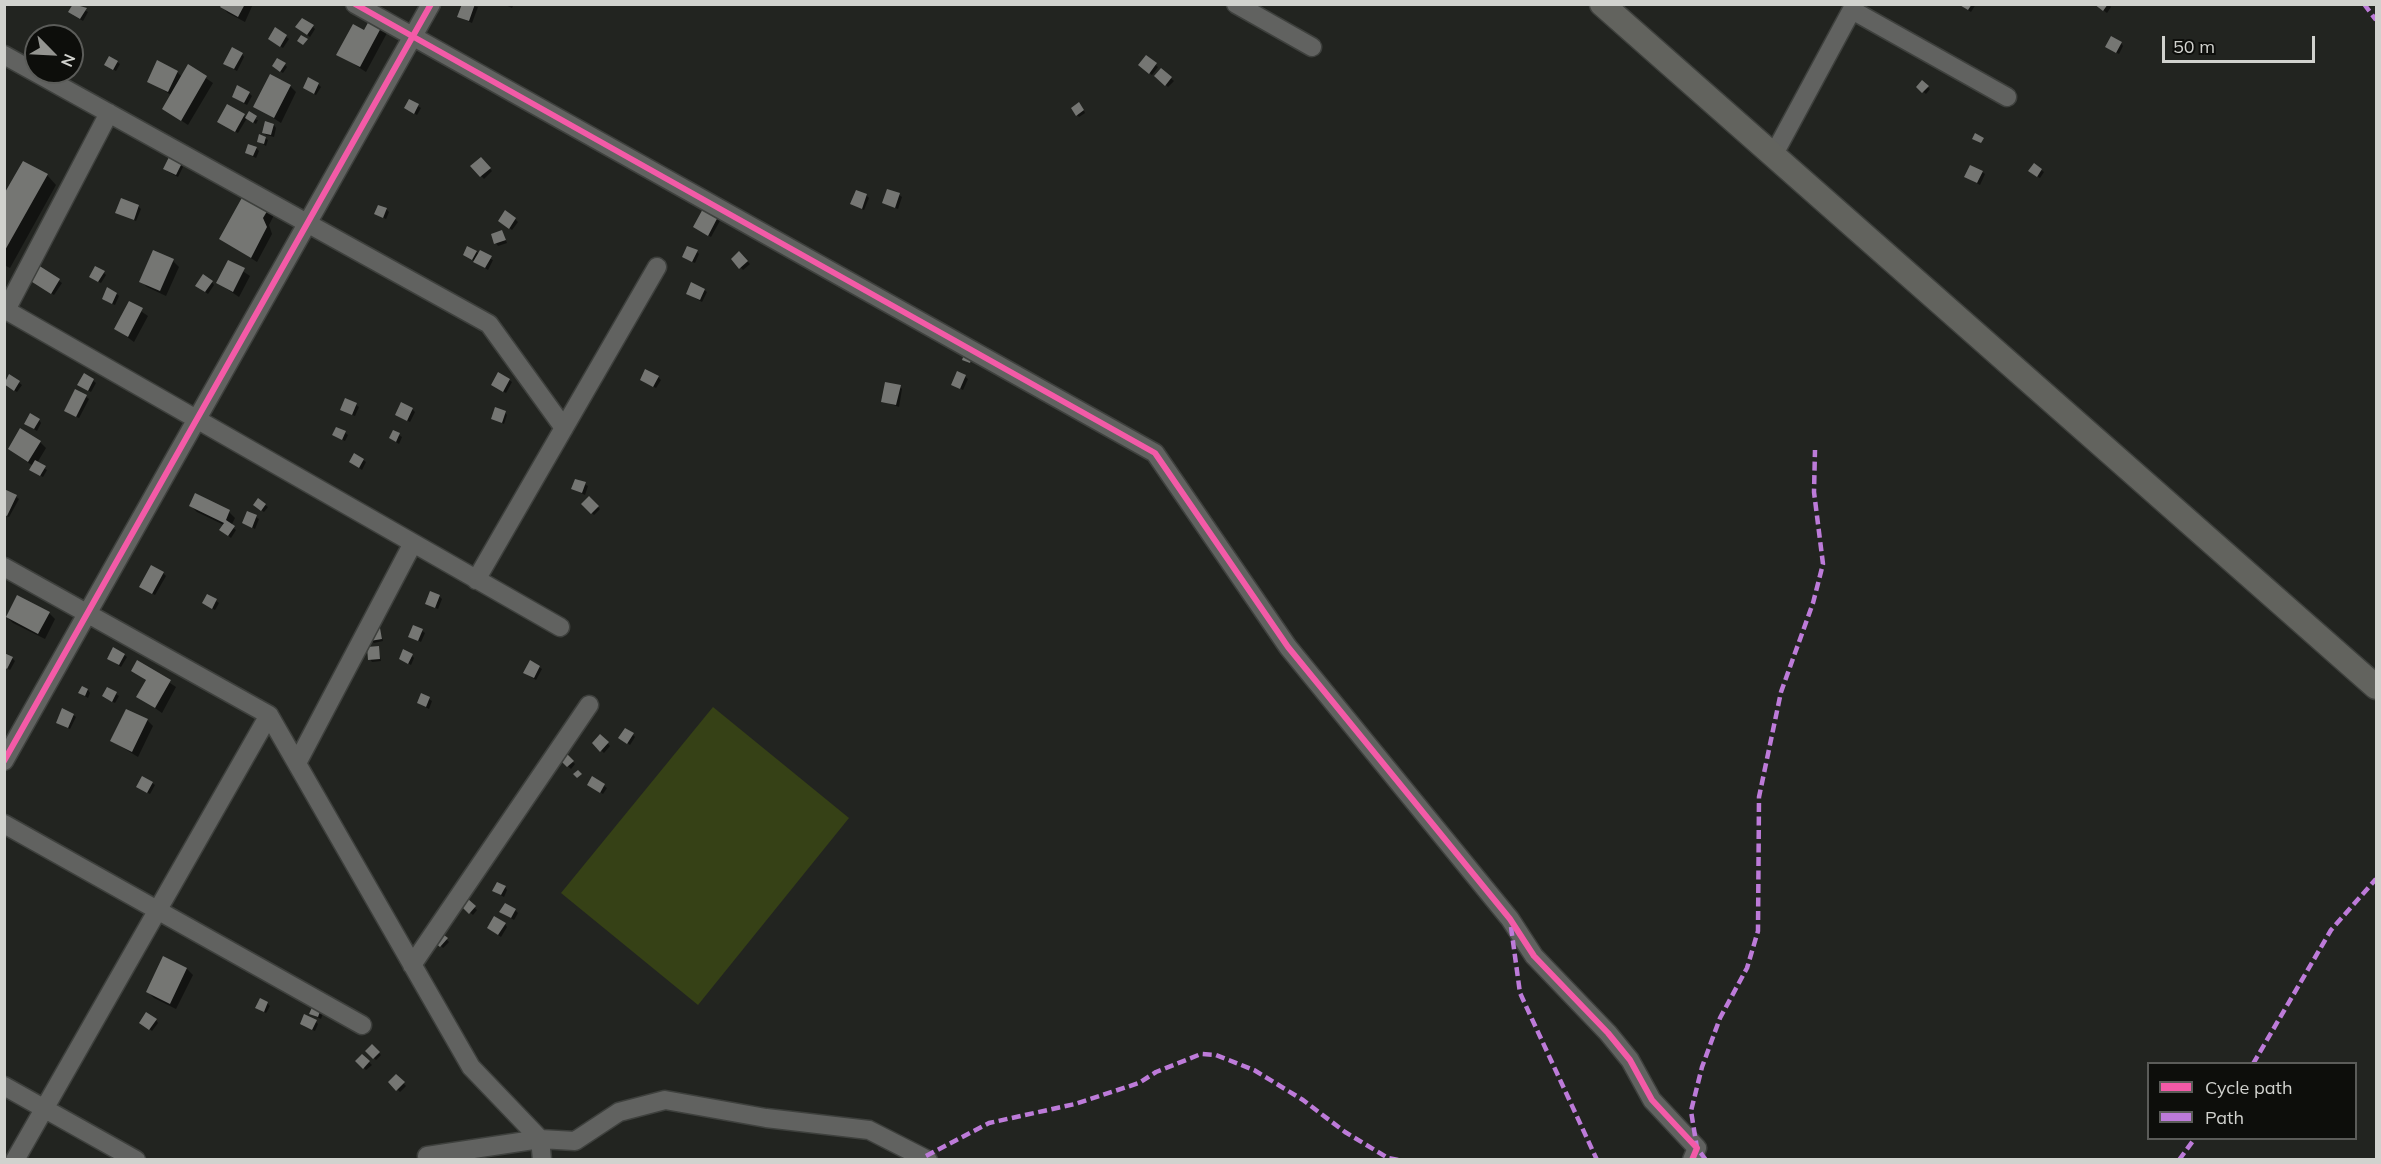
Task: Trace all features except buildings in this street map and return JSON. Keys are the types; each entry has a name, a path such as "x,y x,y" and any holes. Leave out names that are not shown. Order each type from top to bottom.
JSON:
{"main road":[{"path":"1602,4 2376,687"}],"street":[{"path":"355,4 1155,453 1288,647 1510,919 1534,956 1630,1060 1652,1100 1697,1148 1692,1160"},
{"path":"4,761 431,4"},
{"path":"1236,4 1312,47"},
{"path":"1774,154 1854,7 2007,97"},
{"path":"4,55 489,324 564,428"},
{"path":"109,113 5,309 560,627"},
{"path":"476,580 657,267"},
{"path":"297,763 413,543"},
{"path":"4,567 269,716 471,1067 540,1139 542,1160"},
{"path":"412,965 589,705"},
{"path":"15,1160 269,716"},
{"path":"4,824 362,1025"},
{"path":"4,1086 136,1160"},
{"path":"427,1156 540,1139 575,1141 619,1112 665,1100 766,1118 868,1130 928,1160"}],"green space":[{"path":"713,707 849,818 698,1005 561,893"}],"marked path":[{"path":"2364,4 2376,20"},
{"path":"1706,1160 1697,1148 1691,1111 1702,1067 1720,1018 1747,968 1758,931 1759,797 1781,692 1813,603 1823,564 1814,492 1815,450"},
{"path":"2254,1062 2331,930 2376,879"},
{"path":"1511,927 1520,993 1597,1160"},
{"path":"926,1156 989,1123 1075,1104 1139,1083 1156,1072 1201,1054 1216,1055 1254,1070 1303,1100 1345,1132 1388,1158 1399,1160"},
{"path":"2179,1160 2194,1140"}],"cycle path":[{"path":"355,4 1155,453 1288,647 1510,919 1534,956 1608,1033 1630,1060 1652,1100 1697,1148 1692,1160"},
{"path":"4,761 431,4"}]}
